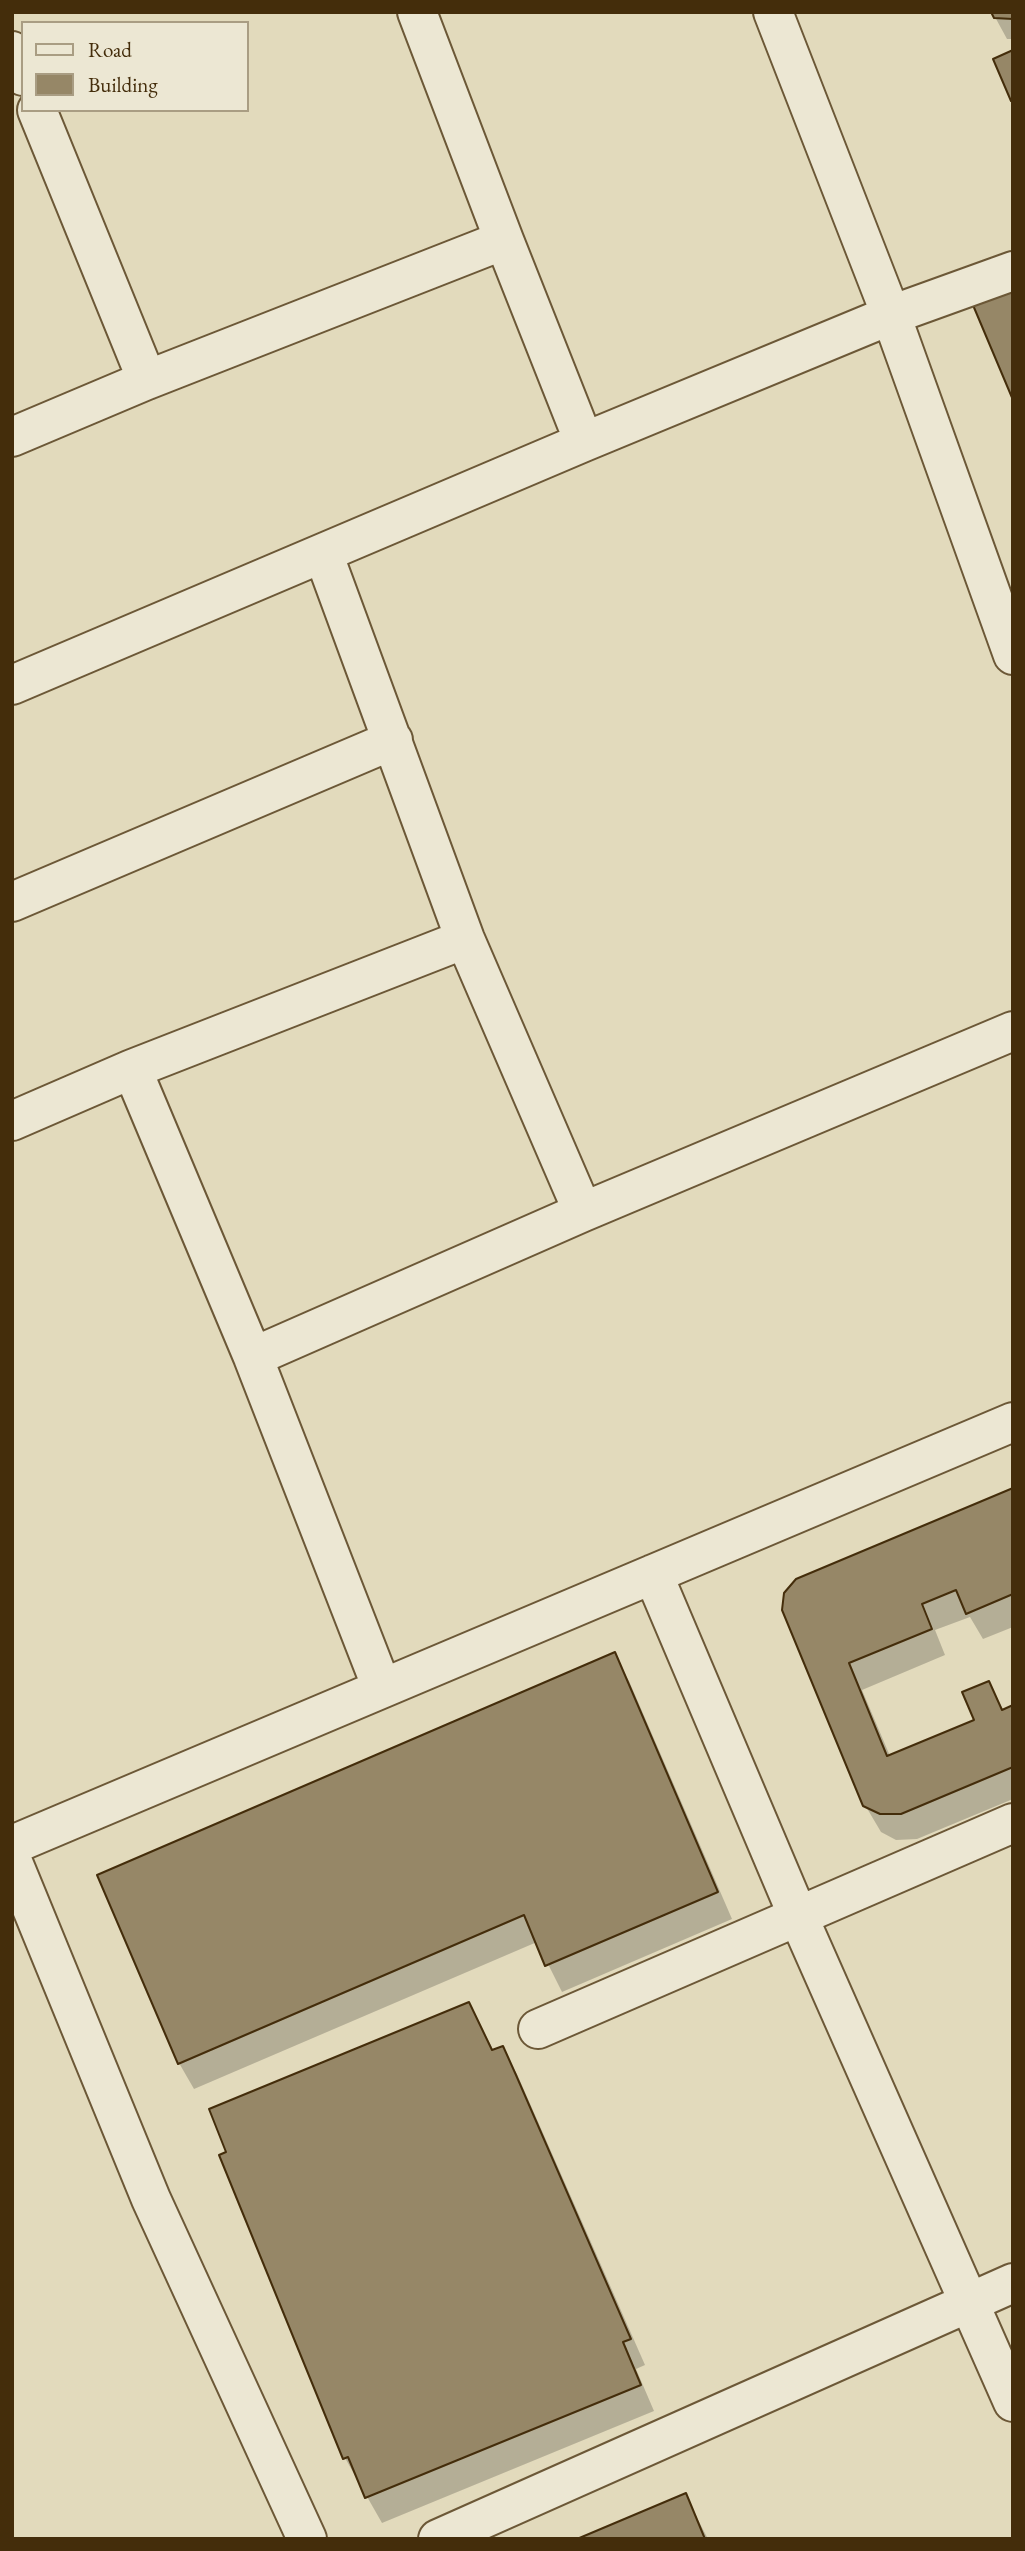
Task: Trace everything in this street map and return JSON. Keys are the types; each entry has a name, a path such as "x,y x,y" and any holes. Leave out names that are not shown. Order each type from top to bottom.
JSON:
{"street":[{"path":"417,12 584,442"},
{"path":"773,12 891,315 1013,655"},
{"path":"12,51 21,71"},
{"path":"38,112 148,380"},
{"path":"12,437 148,380 504,240"},
{"path":"12,685 891,315 1013,271"},
{"path":"323,553 465,939 583,1212"},
{"path":"12,902 393,740"},
{"path":"12,1121 132,1069 465,939"},
{"path":"253,1357 583,1212 1013,1031"},
{"path":"132,1069 253,1357 382,1688"},
{"path":"12,1845 1013,1422"},
{"path":"653,1574 798,1916 1013,2402"},
{"path":"538,2029 1013,1824"},
{"path":"12,1860 151,2199 307,2539"},
{"path":"438,2539 1013,2283"}],"building":[{"path":"991,12 1013,12 1013,19 994,18"},
{"path":"1013,50 1013,100 1011,101 993,59"},
{"path":"1013,280 1013,400 970,298"},
{"path":"1013,1488 1013,1594 966,1614 956,1590 922,1604 932,1629 849,1663 887,1756 974,1720 962,1692 989,1681 1002,1710 1013,1705 1013,1767 901,1814 880,1814 863,1806 782,1610 784,1593 796,1579"},
{"path":"615,1652 718,1892 545,1966 524,1915 178,2064 97,1875"},
{"path":"469,2002 492,2050 503,2046 631,2339 623,2342 641,2385 365,2498 348,2457 343,2459 219,2155 226,2152 209,2109"},
{"path":"686,2493 705,2539 577,2539"}]}
